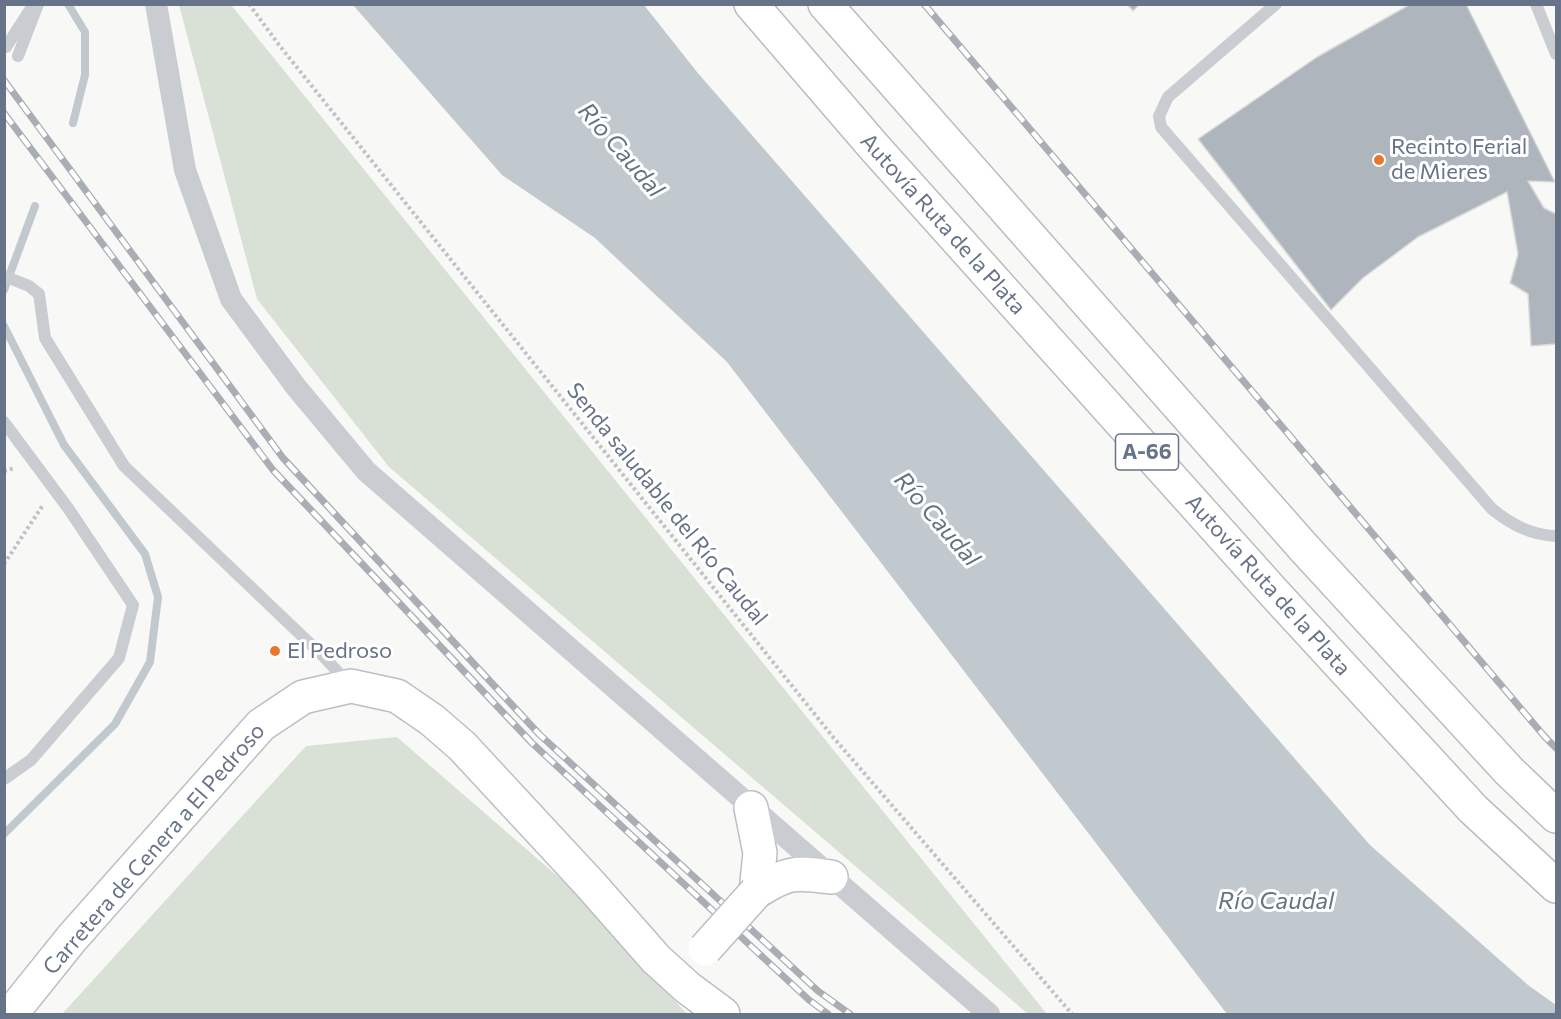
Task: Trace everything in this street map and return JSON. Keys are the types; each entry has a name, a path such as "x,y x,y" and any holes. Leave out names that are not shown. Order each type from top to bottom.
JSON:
{"main road":[{"name":"Autovía Ruta de la Plata","path":"751,4 883,157 1275,594 1473,810 1557,886"},
{"name":"A-66","path":"825,4 1304,548 1509,771 1557,816"},
{"name":"Carretera de Cenera a El Pedroso","path":"11,1014 72,938 261,724 303,697 351,686 397,696 432,720 462,746 656,958 688,988 723,1014"},
{"path":"752,808 760,853 756,892"},
{"path":"688,988 705,949 756,892 776,880 800,873 831,877"},
{"path":"656,958 705,949"}],"street":[{"path":"156,4 185,170 231,299 283,370 366,471 989,1014"}],"lane":[{"path":"6,47 36,4"},
{"path":"18,56 36,4"},
{"path":"1276,4 1168,97 1160,116 1161,127 1492,509 1512,524 1540,535 1557,536"},
{"path":"1536,4 1557,54"},
{"path":"4,276 29,286 39,294 45,338 124,466 324,657 351,686"},
{"path":"4,422 54,489 133,605 118,658 31,760 4,779"}],"path":[{"name":"Senda saludable del Río Caudal","path":"249,4 286,55 833,737 1072,1014"},
{"path":"4,564 54,489"}],"shaded area":[{"path":"179,5 231,5 1047,1014 1028,1014 389,467 257,299"},
{"path":"397,737 577,893 687,1014 62,1014 306,746"}],"water":[{"name":"Río Caudal","path":"353,5 644,5 697,72 1370,845 1528,985 1556,1005 1556,1014 1227,1014 727,362 595,238 502,175"}],"building":[{"path":"1127,4 1140,4 1133,11"},
{"name":"Recinto Ferial de Mieres","path":"1466,4 1555,182 1528,181 1544,208 1556,214 1556,344 1531,346 1528,294 1510,283 1518,254 1507,192 1418,237 1363,278 1331,310 1198,139 1317,57 1409,5"}],"waterway":[{"path":"68,4 85,32 85,75 73,123"},
{"path":"4,290 35,206"},
{"path":"4,326 64,445 145,554 158,597 150,662 115,724 4,834"}],"railway":[{"path":"924,4 1556,748"},
{"path":"4,80 283,458 539,734 818,991 850,1014"},
{"path":"4,113 273,470 532,743 809,1000 828,1014"}],"place":[{"name":"Recinto Ferial de Mieres","path":"1379,160"},
{"name":"El Pedroso","path":"275,651"}]}
